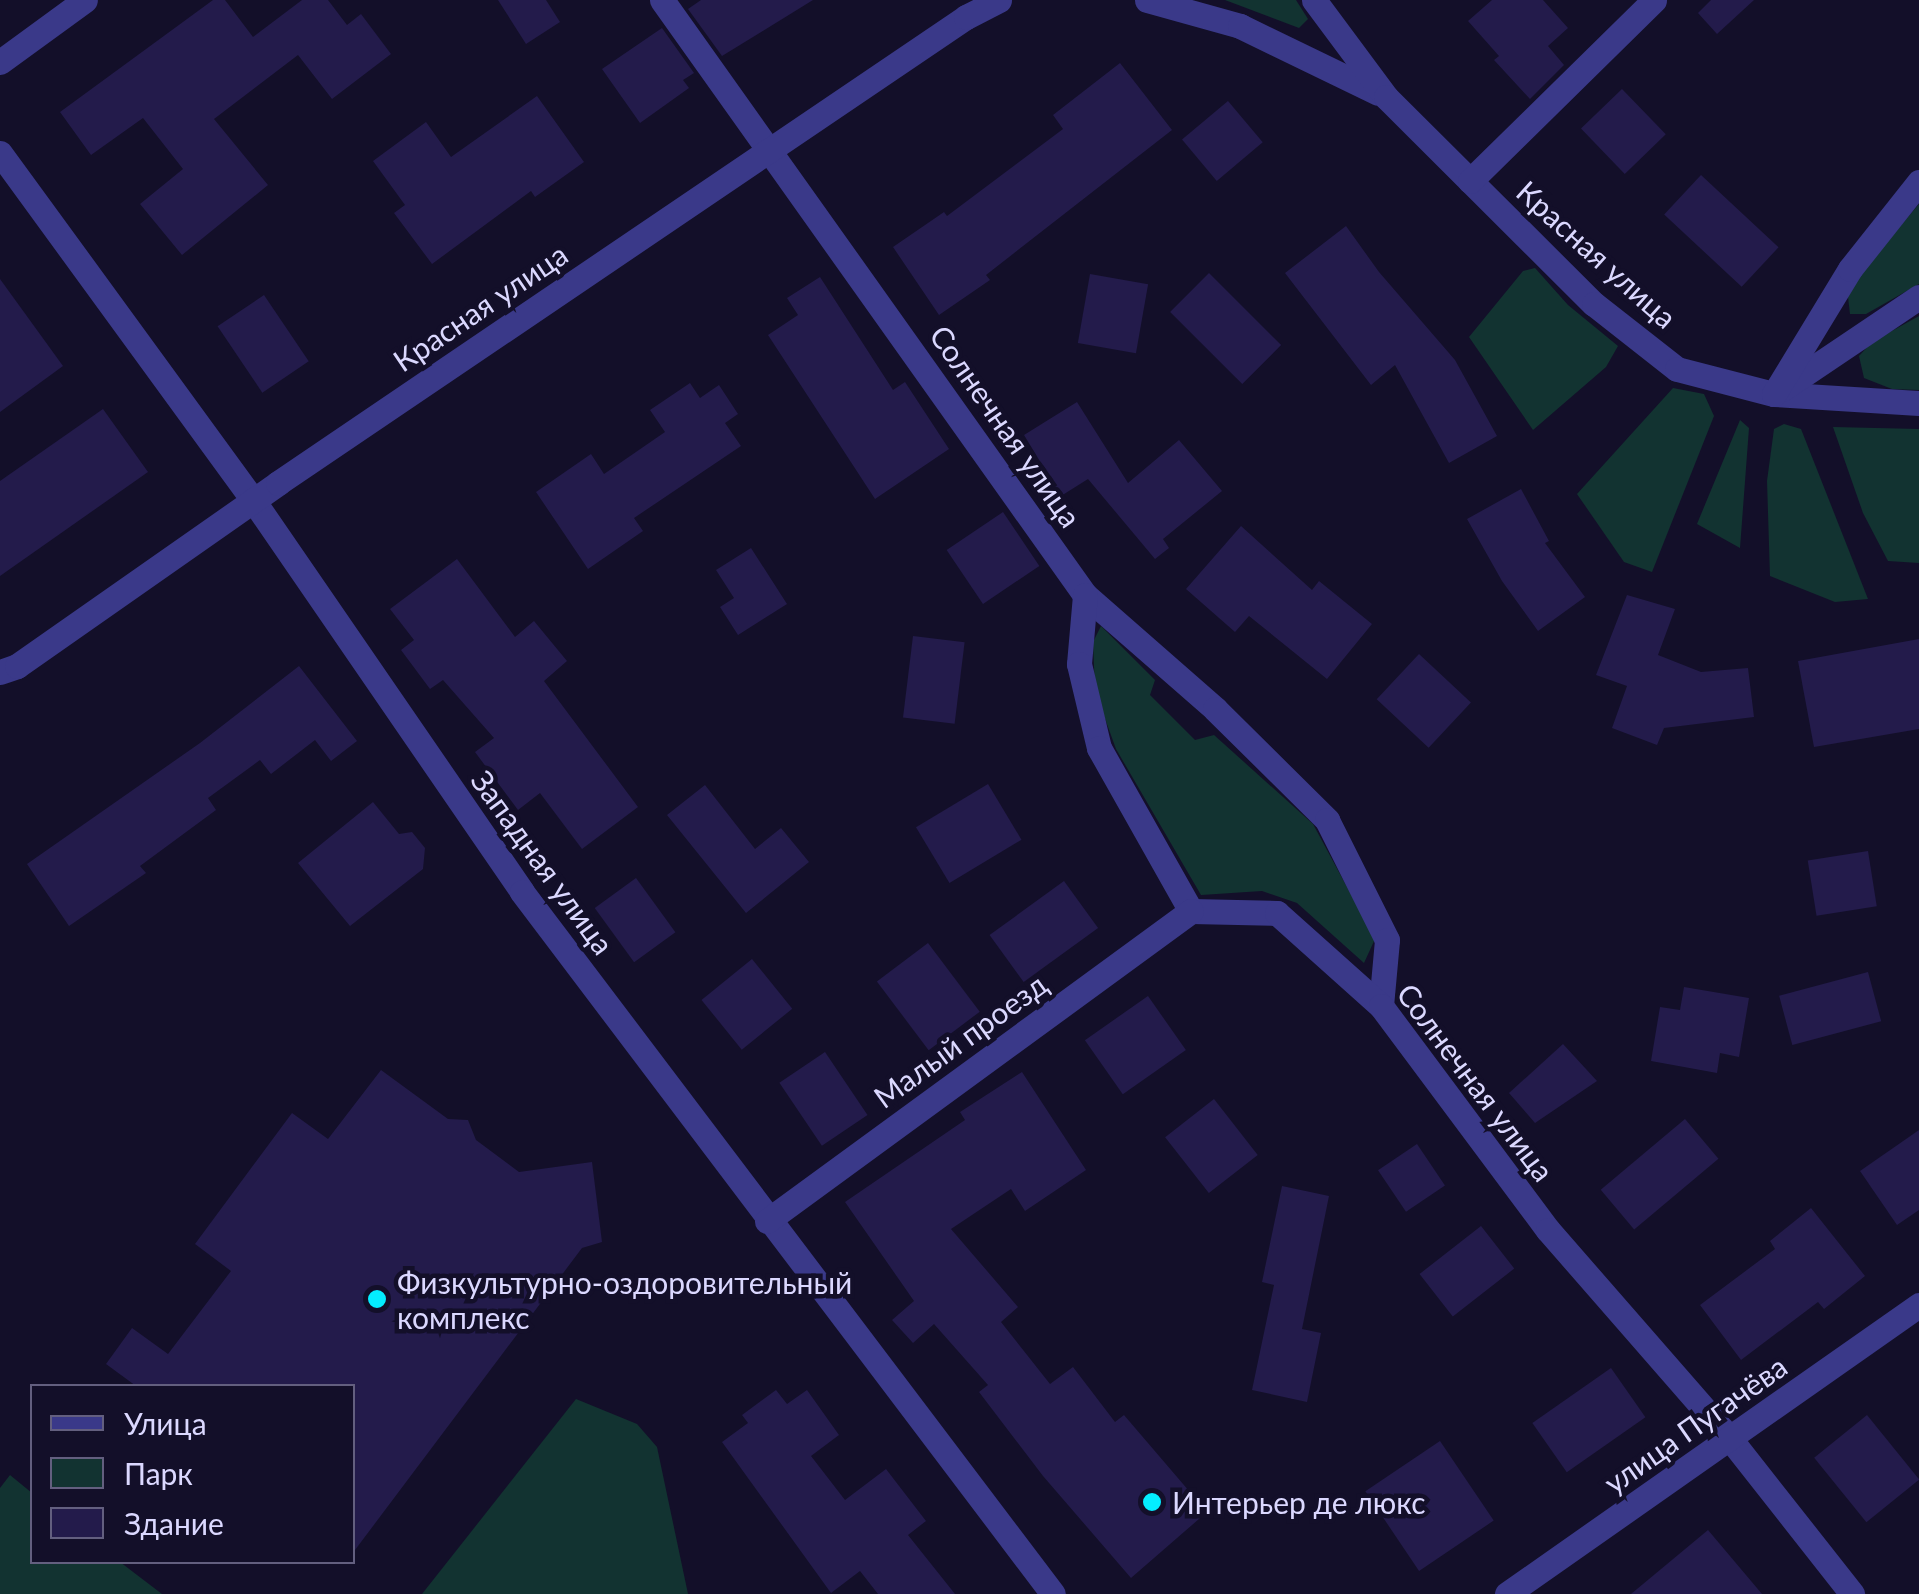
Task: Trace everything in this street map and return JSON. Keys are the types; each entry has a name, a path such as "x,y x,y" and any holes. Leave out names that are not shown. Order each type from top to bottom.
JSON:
{"street":[{"path":"0,62 85,0"},
{"name":"Солнечная улица","path":"662,0 1086,594 1215,709 1327,820 1387,940 1381,1006"},
{"name":"Красная улица","path":"0,672 16,666 966,17 1000,0"},
{"name":"Красная улица","path":"1147,0 1240,26 1386,97"},
{"name":"Красная улица","path":"1314,0 1386,97 1594,304 1677,370 1774,394 1919,403"},
{"path":"1470,181 1654,0"},
{"name":"Западная улица","path":"0,152 254,500 522,892 767,1222 996,1512 1054,1594"},
{"path":"1774,394 1850,269 1919,182"},
{"path":"1774,394 1919,297"},
{"path":"1086,594 1079,664 1099,748 1191,911"},
{"name":"Солнечная улица","path":"1191,911 1277,913 1381,1006 1548,1230 1731,1440 1852,1594"},
{"name":"Малый проезд","path":"767,1222 1191,911"},
{"name":"улица Пугачёва","path":"1507,1594 1919,1305"}],"green space":[{"path":"1225,0 1296,0 1308,19 1299,28"},
{"path":"1919,204 1919,284 1866,314 1850,314 1848,297 1863,270"},
{"path":"1535,268 1568,305 1618,346 1606,367 1533,430 1469,337 1523,271"},
{"path":"1919,316 1919,390 1892,389 1864,378 1859,356 1872,342"},
{"path":"1673,388 1704,394 1714,416 1652,572 1624,562 1577,494"},
{"path":"1740,420 1749,428 1740,548 1697,524"},
{"path":"1784,424 1801,429 1868,599 1835,602 1770,576 1767,481 1774,429"},
{"path":"1833,427 1919,429 1919,563 1888,561 1863,513"},
{"path":"1101,626 1155,680 1150,695 1195,740 1214,735 1313,824 1375,939 1364,963 1297,903 1262,891 1201,895 1116,749 1095,691 1093,642"},
{"path":"576,1399 637,1424 657,1447 688,1594 422,1594"},
{"path":"10,1475 30,1491 30,1564 123,1564 162,1594 0,1594 0,1488"}],"building":[{"path":"213,0 225,0 253,37 302,0 328,0 347,25 361,14 391,54 332,99 298,55 214,119 268,185 182,255 140,204 183,169 143,118 91,155 60,112"},
{"path":"498,0 546,0 560,22 526,44"},
{"path":"701,0 813,0 722,56 688,9"},
{"path":"1492,0 1543,0 1568,28 1548,46 1564,65 1530,99 1494,60 1499,56 1468,21"},
{"path":"1711,0 1754,0 1717,34 1698,13"},
{"path":"662,28 694,73 683,80 689,88 640,123 602,69"},
{"path":"1120,63 1172,130 986,275 990,280 939,315 893,247 944,212 947,216 1063,129 1053,115"},
{"path":"1622,89 1666,134 1625,174 1581,129"},
{"path":"537,96 584,162 535,197 531,191 432,264 394,213 405,205 373,161 426,122 451,157"},
{"path":"1228,101 1263,142 1217,181 1182,140"},
{"path":"1701,175 1779,247 1742,287 1664,214"},
{"path":"1346,226 1379,272 1455,360 1497,436 1449,463 1395,365 1371,385 1285,273"},
{"path":"1209,273 1281,345 1242,384 1170,312"},
{"path":"1090,274 1148,284 1136,353 1078,343"},
{"path":"820,277 893,390 905,382 949,449 875,499 768,335 798,315 787,298"},
{"path":"0,279 63,366 0,412"},
{"path":"264,295 309,361 262,393 218,326"},
{"path":"690,383 700,398 719,385 738,414 725,423 741,446 634,518 643,531 588,569 536,492 591,454 604,474 665,432 650,410"},
{"path":"1077,402 1128,483 1179,440 1222,491 1163,539 1169,548 1155,559 1088,479 1061,496 1024,435"},
{"path":"103,409 148,472 0,576 0,481"},
{"path":"1521,489 1549,541 1545,543 1585,597 1538,631 1502,581 1467,519"},
{"path":"1003,512 1039,566 983,604 947,550"},
{"path":"1241,526 1312,590 1319,581 1372,624 1327,679 1249,616 1235,632 1186,589"},
{"path":"751,548 787,604 738,635 720,607 734,598 716,570"},
{"path":"457,559 515,637 534,621 567,661 544,681 638,807 582,849 540,793 518,810 475,752 494,738 443,680 430,689 401,650 414,640 390,609"},
{"path":"1627,595 1675,609 1658,655 1701,672 1748,668 1754,717 1664,728 1657,745 1612,728 1627,686 1596,675"},
{"path":"913,636 965,642 955,724 903,717"},
{"path":"1919,639 1919,729 1814,747 1798,661"},
{"path":"1419,654 1471,702 1429,748 1377,699"},
{"path":"299,666 357,741 331,761 315,740 271,774 260,760 208,798 216,810 140,866 146,873 69,926 27,864 200,743"},
{"path":"988,784 1021,840 949,883 916,827"},
{"path":"705,785 755,849 781,828 809,862 746,913 667,815"},
{"path":"373,802 399,834 412,832 425,848 423,869 350,926 298,863"},
{"path":"1868,851 1877,906 1817,916 1808,861"},
{"path":"636,878 675,932 634,962 595,908"},
{"path":"1064,881 1098,928 1024,982 990,935"},
{"path":"928,943 980,1012 929,1050 877,982"},
{"path":"752,959 792,1009 742,1050 701,1000"},
{"path":"1868,972 1881,1021 1792,1045 1779,996"},
{"path":"1684,987 1749,998 1739,1057 1720,1053 1717,1073 1651,1061 1660,1007 1680,1010"},
{"path":"1148,996 1186,1050 1123,1094 1085,1040"},
{"path":"1563,1044 1597,1081 1535,1123 1509,1093"},
{"path":"825,1052 867,1115 822,1146 779,1083"},
{"name":"Физкультурно-оздоровительный комплекс","path":"381,1070 448,1119 468,1120 476,1140 519,1172 592,1162 602,1242 582,1248 355,1550 355,1384 133,1384 106,1364 132,1328 168,1354 231,1271 195,1244 292,1113 328,1139"},
{"path":"1022,1072 1086,1170 1025,1211 1011,1189 951,1229 1018,1307 1001,1322 1050,1384 1073,1367 1115,1422 1124,1415 1207,1512 1131,1578 1043,1476 979,1392 988,1385 934,1324 913,1343 892,1320 914,1301 845,1202 965,1120 960,1112"},
{"path":"1214,1099 1258,1155 1209,1193 1165,1137"},
{"path":"1685,1119 1718,1159 1634,1230 1601,1190"},
{"path":"1919,1130 1919,1210 1897,1225 1860,1171"},
{"path":"1417,1144 1445,1185 1406,1212 1378,1170"},
{"path":"1282,1186 1329,1196 1302,1329 1321,1333 1307,1402 1252,1390 1274,1285 1262,1282"},
{"path":"1811,1208 1865,1276 1824,1309 1818,1302 1741,1360 1700,1305 1775,1249 1770,1241"},
{"path":"1481,1226 1514,1269 1453,1317 1420,1274"},
{"path":"1611,1368 1645,1417 1567,1472 1532,1423"},
{"path":"776,1390 787,1404 807,1390 839,1435 811,1456 845,1500 886,1469 926,1521 908,1535 955,1594 878,1594 860,1571 831,1593 722,1442 748,1423 742,1415"},
{"path":"1867,1415 1919,1480 1866,1522 1814,1458"},
{"path":"1440,1441 1494,1521 1419,1571 1365,1491"},
{"path":"1708,1530 1762,1594 1631,1594"}],"place":[{"name":"Физкультурно-оздоровительный комплекс","path":"377,1299"},
{"name":"Интерьер де люкс","path":"1152,1502"}]}
